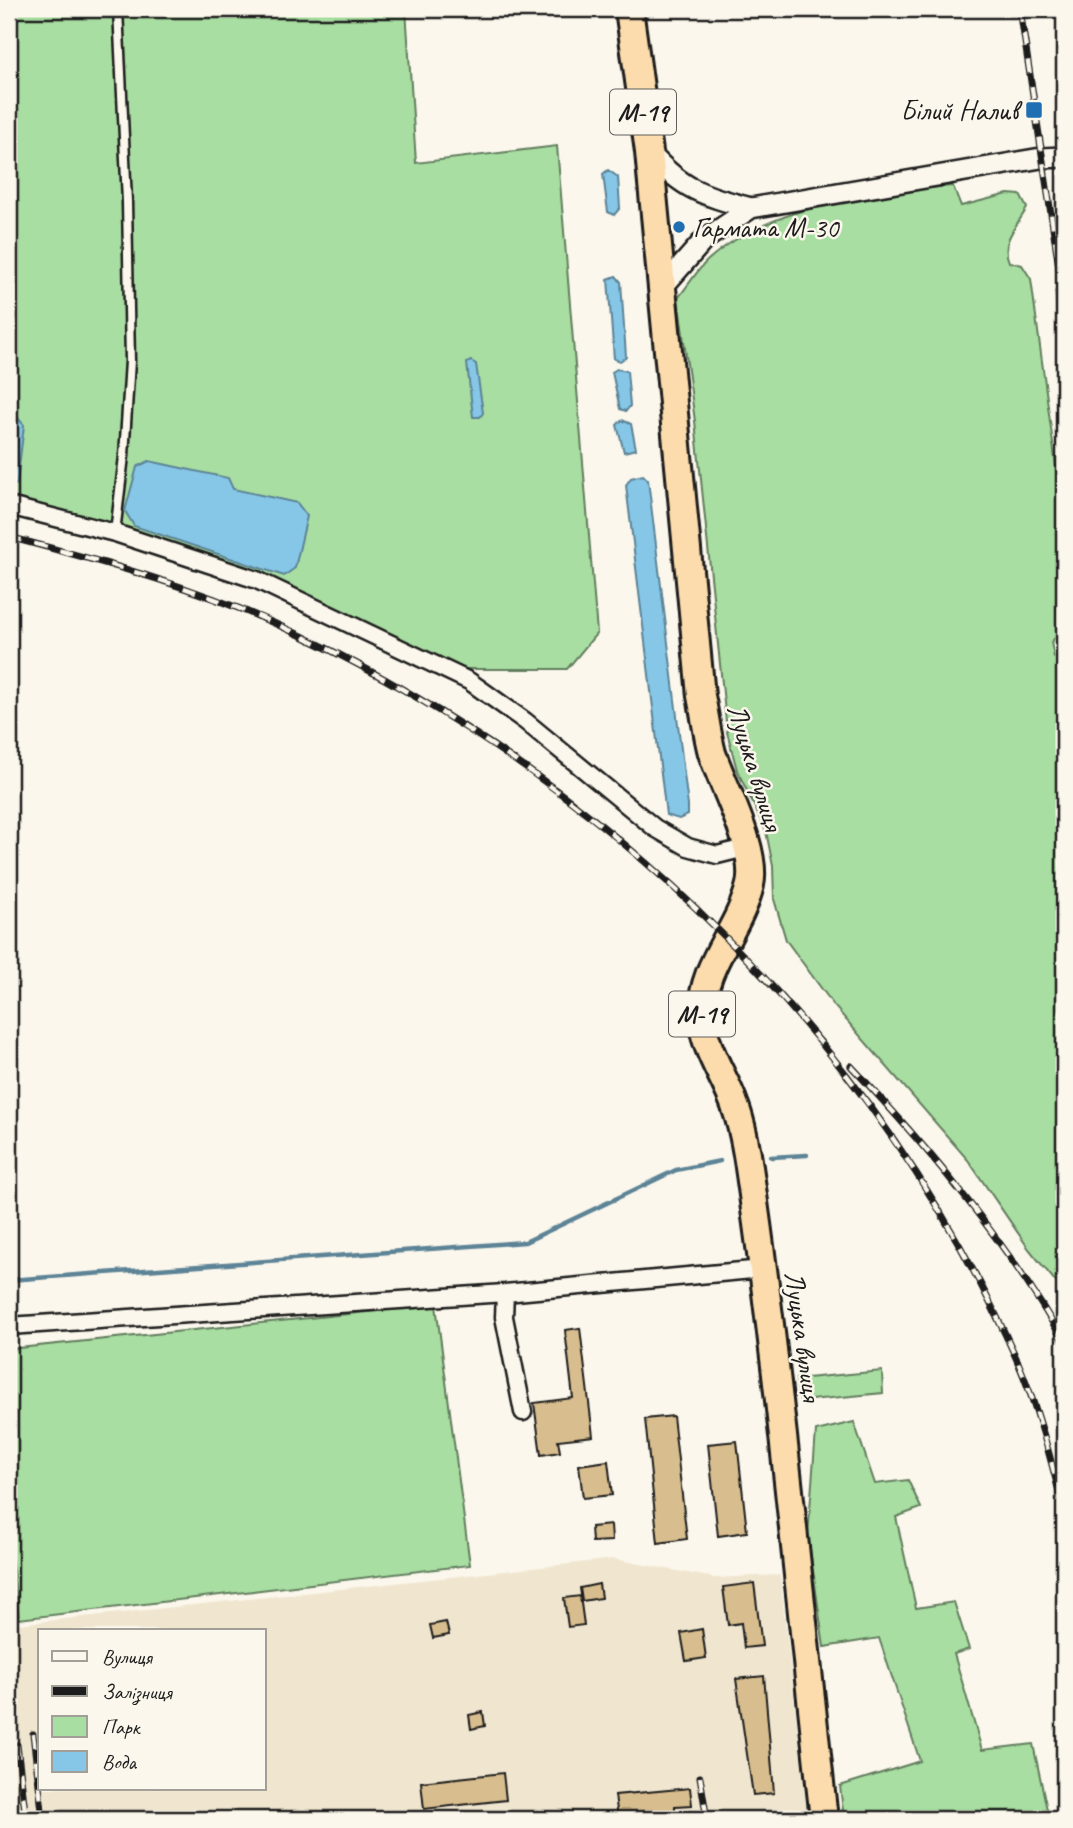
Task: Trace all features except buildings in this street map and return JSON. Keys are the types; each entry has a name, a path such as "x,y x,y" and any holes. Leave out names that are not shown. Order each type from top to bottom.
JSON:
{"highway":[{"name":"Луцька вулиця","path":"629,9 649,152 701,696 711,748 727,797 750,848 751,883 737,921 705,982 702,1015 707,1043 736,1107 750,1169 783,1422 824,1819"}],"street":[{"path":"649,152 685,187 712,198 751,208 1041,158 1064,157"},
{"path":"661,289 705,239 751,208"},
{"path":"9,506 115,533 257,580 469,681 525,721 656,828 688,847 717,855 750,848"},
{"path":"9,1326 123,1321 505,1293 763,1269"},
{"path":"505,1293 504,1317 523,1412"}],"lane":[{"path":"115,533 124,456 130,361 127,202 118,9"}],"shaded area":[{"path":"614,1559 715,1578 780,1575 808,1819 9,1819 9,1625"}],"green space":[{"path":"9,9 406,9 416,163 557,146 597,633 567,669 463,669 282,585 9,504"},
{"path":"953,186 961,206 1008,194 1020,195 1027,208 1008,240 1007,254 1009,262 1022,265 1031,279 1064,526 1064,596 1057,607 1060,633 1051,642 1054,657 1064,660 1064,1292 1029,1249 968,1160 835,1007 786,940 774,899 773,866 766,831 737,770 727,732 695,421 678,298 708,260 761,226 792,214 857,197"},
{"path":"436,1305 470,1565 19,1619 9,1538 9,1349"},
{"path":"882,1371 883,1393 800,1401 796,1379"},
{"path":"854,1422 875,1484 908,1480 921,1508 896,1517 916,1608 954,1602 969,1649 954,1654 982,1750 1033,1744 1049,1819 844,1819 840,1786 920,1761 879,1638 824,1647 808,1536 816,1431"}],"water":[{"path":"608,170 618,177 620,208 614,215 608,212 603,174"},
{"path":"616,276 621,282 626,357 620,361 614,359 608,279"},
{"path":"471,361 476,364 483,413 480,417 473,417 467,363"},
{"path":"617,369 627,371 630,406 626,411 620,409 612,372"},
{"path":"9,416 17,417 24,425 17,484 9,488"},
{"path":"622,420 631,424 636,449 624,452 617,425"},
{"path":"149,461 228,478 233,489 297,503 307,516 295,568 284,576 134,526 125,511 137,467"},
{"path":"643,475 648,480 688,806 688,815 679,819 666,815 626,485 631,478"}],"waterway":[{"path":"771,1157 807,1155"},
{"path":"9,1280 525,1242 676,1170 720,1161"}],"railway":[{"path":"1020,9 1064,300"},
{"path":"1058,292 1064,365"},
{"path":"9,537 121,568 231,605 302,636 417,697 526,768 628,848 724,935 811,1031 890,1134 959,1244 1025,1378 1044,1434 1064,1511"},
{"path":"851,1066 938,1164 992,1232 1064,1342"},
{"path":"33,1734 38,1776"},
{"path":"17,1745 26,1819"},
{"path":"700,1777 707,1819"},
{"path":"40,1790 43,1819"}],"place":[{"name":"Білий Налив","path":"1034,110"},
{"name":"Гармата М-30","path":"679,227"}]}
